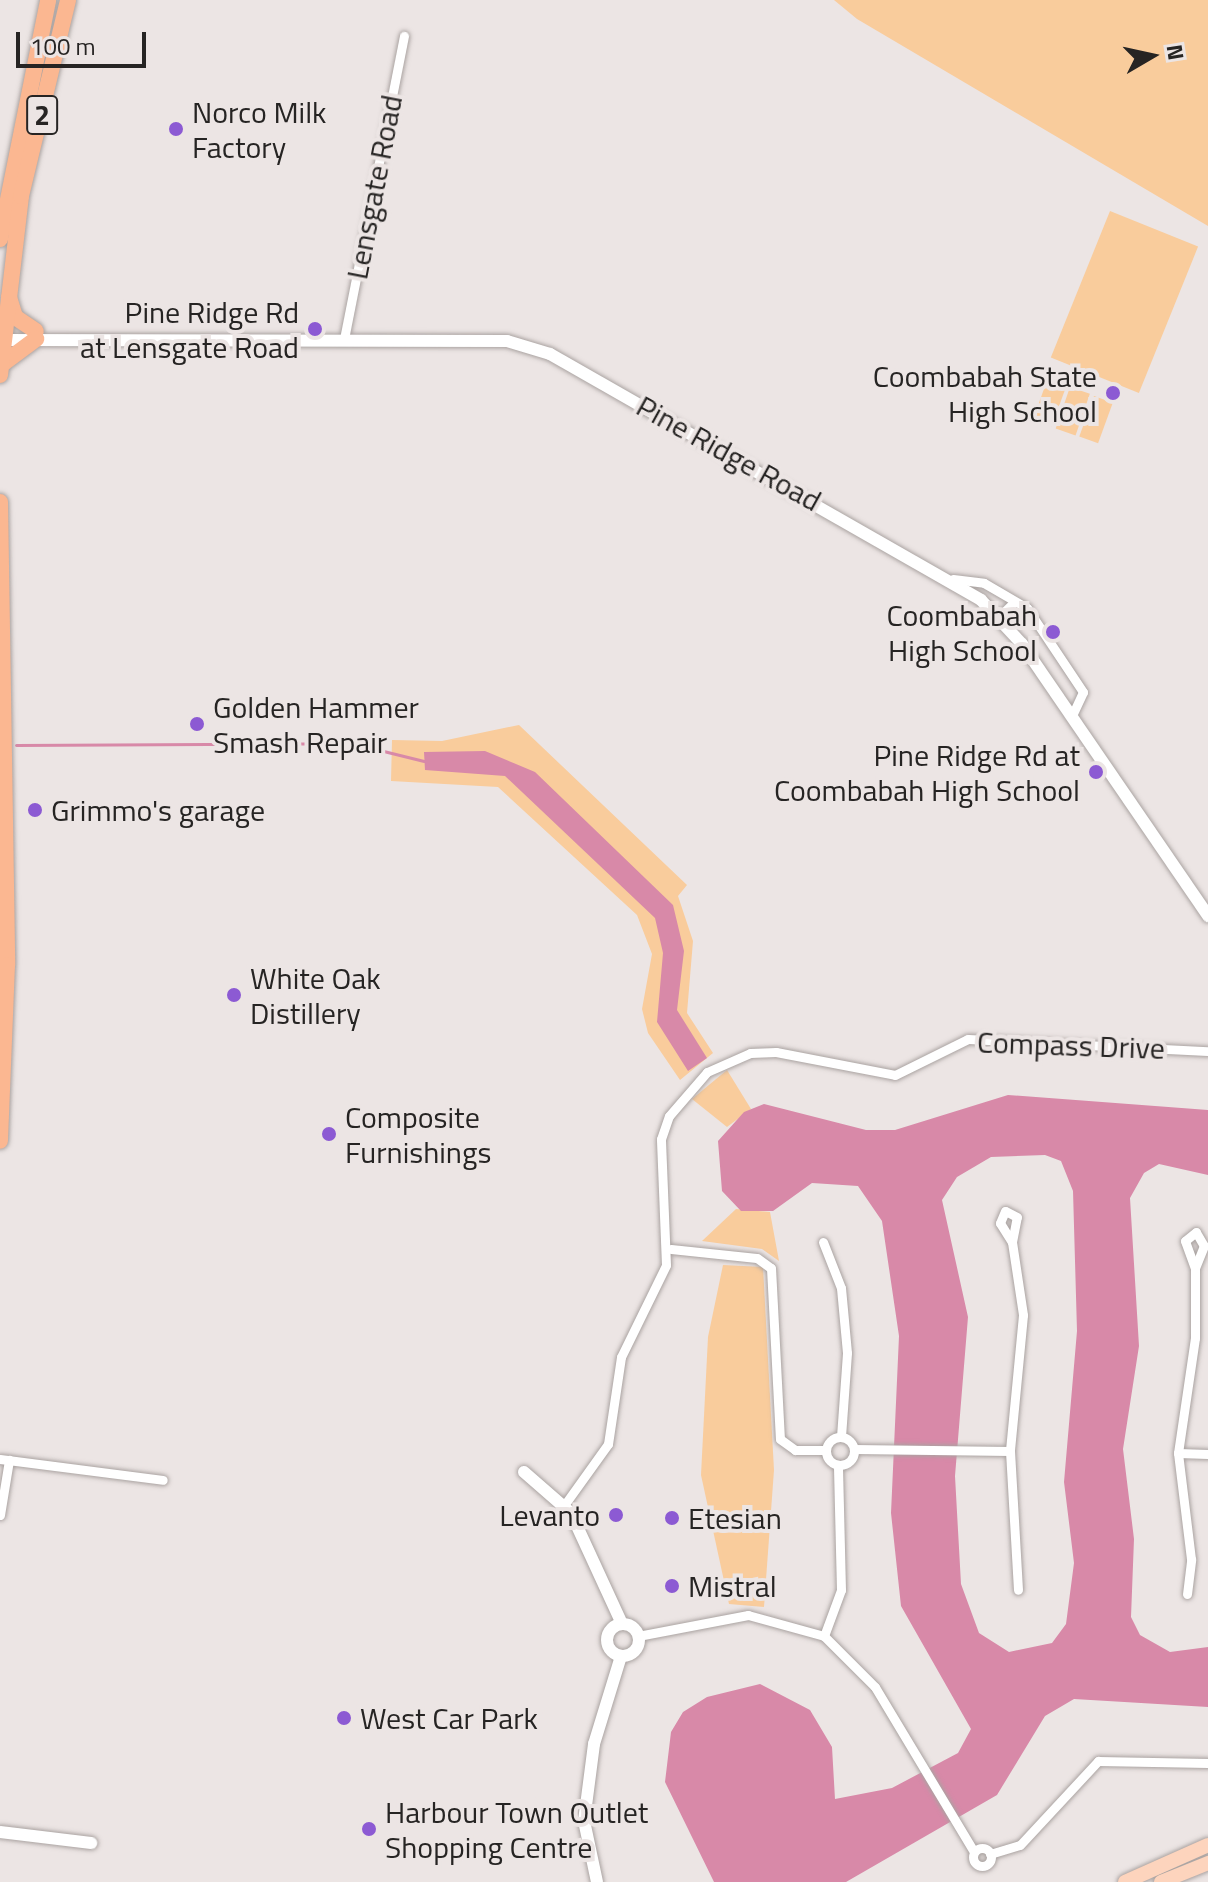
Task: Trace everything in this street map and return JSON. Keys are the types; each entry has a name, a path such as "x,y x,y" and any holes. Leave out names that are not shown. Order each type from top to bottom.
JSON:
{"highway":[{"name":"2","path":"0,239 48,0"},
{"name":"2","path":"0,375 7,288 68,0"},
{"path":"1,365 36,335 15,317 7,288"},
{"path":"0,502 3,1031 0,1141"}],"main road":[{"path":"1125,1882 1208,1845"},
{"path":"1161,1882 1208,1863"}],"street":[{"name":"Lensgate Road","path":"344,339 404,36"},
{"name":"Pine Ridge Road","path":"1,335 344,339 532,346 953,579 1007,624 1208,916"},
{"path":"953,579 984,583 1027,608 1083,692 1072,716"},
{"path":"1007,624 1005,611 1014,602"},
{"name":"Compass Drive","path":"671,1249 661,1139 688,1088 724,1062 776,1052 895,1075 968,1039 1208,1051"},
{"path":"565,1504 608,1444 621,1357 671,1249 757,1258 771,1268 780,1439 795,1450 826,1450 841,1437 846,1340 841,1288 823,1242"},
{"path":"1012,1242 1023,1315 1010,1451 1018,1590"},
{"path":"1187,1594 1191,1559 1178,1453 1193,1356 1195,1268"},
{"path":"841,1437 854,1449 1010,1451"},
{"path":"838,1465 854,1449"},
{"path":"824,1636 841,1590 838,1465 826,1450"},
{"path":"1178,1453 1208,1454"},
{"path":"0,1515 5,1460 163,1480"},
{"path":"524,1472 565,1504 622,1624 638,1636 748,1615 824,1636 864,1671 958,1831 974,1852 990,1854 1020,1845 1098,1761 1208,1763"},
{"path":"621,1656 607,1641 622,1624"},
{"path":"621,1656 633,1652 638,1636"},
{"path":"597,1882 584,1821 594,1744 621,1656"},
{"path":"0,1832 91,1843"},
{"path":"0,1840 27,1836"}],"shaded area":[{"path":"834,0 1208,0 1208,226 857,19"},
{"path":"1110,211 1198,247 1139,393 1051,357"},
{"path":"1048,378 1067,385 1052,426 1033,419"},
{"path":"1070,387 1090,394 1076,435 1056,429"},
{"path":"1094,396 1113,403 1098,443 1079,436"},
{"path":"519,725 687,885 678,896 693,941 687,1013 713,1053 680,1080 648,1033 642,1009 652,954 637,915 498,787 391,781 392,740 442,741"},
{"path":"485,751 535,772 673,905 684,951 677,1010 707,1058 688,1071 657,1022 663,953 655,918 505,776 425,770 424,752"},
{"path":"727,1070 751,1109 727,1127 692,1099"},
{"path":"1008,1095 1208,1110 1208,1175 1159,1164 1144,1173 1130,1198 1139,1346 1123,1449 1134,1539 1131,1617 1140,1635 1170,1652 1208,1647 1208,1707 1074,1699 1045,1716 997,1795 846,1882 714,1882 665,1782 671,1732 683,1712 707,1697 760,1684 810,1710 832,1747 835,1799 892,1788 958,1753 971,1729 901,1606 891,1513 899,1336 882,1221 858,1186 812,1183 773,1211 741,1211 722,1191 718,1141 744,1112 764,1104 866,1130 895,1130","holes":["1045,1155 1061,1161 1073,1191 1077,1331 1064,1482 1074,1563 1066,1624 1052,1643 1009,1652 979,1633 961,1584 955,1476 968,1317 942,1200 957,1177 991,1157"]},
{"path":"736,1209 770,1212 779,1261 762,1249 702,1241"},
{"path":"723,1265 763,1267 774,1470 764,1607 729,1604 701,1475 708,1337"}],"waterway":[{"path":"16,745 351,743 424,761"}],"place":[{"name":"Norco Milk Factory","path":"176,129"},
{"name":"Pine Ridge Rd at Lensgate Road","path":"315,329"},
{"name":"Coombabah State High School","path":"1113,393"},
{"name":"Coombabah High School","path":"1053,632"},
{"name":"Golden Hammer Smash Repair","path":"197,724"},
{"name":"Pine Ridge Rd at Coombabah High School","path":"1096,772"},
{"name":"Grimmo's garage","path":"35,810"},
{"name":"White Oak Distillery","path":"234,995"},
{"name":"Composite Furnishings","path":"329,1134"},
{"name":"Levanto","path":"616,1515"},
{"name":"Etesian","path":"672,1518"},
{"name":"Mistral","path":"672,1586"},
{"name":"West Car Park","path":"344,1718"},
{"name":"Harbour Town Outlet Shopping Centre","path":"369,1829"}]}
